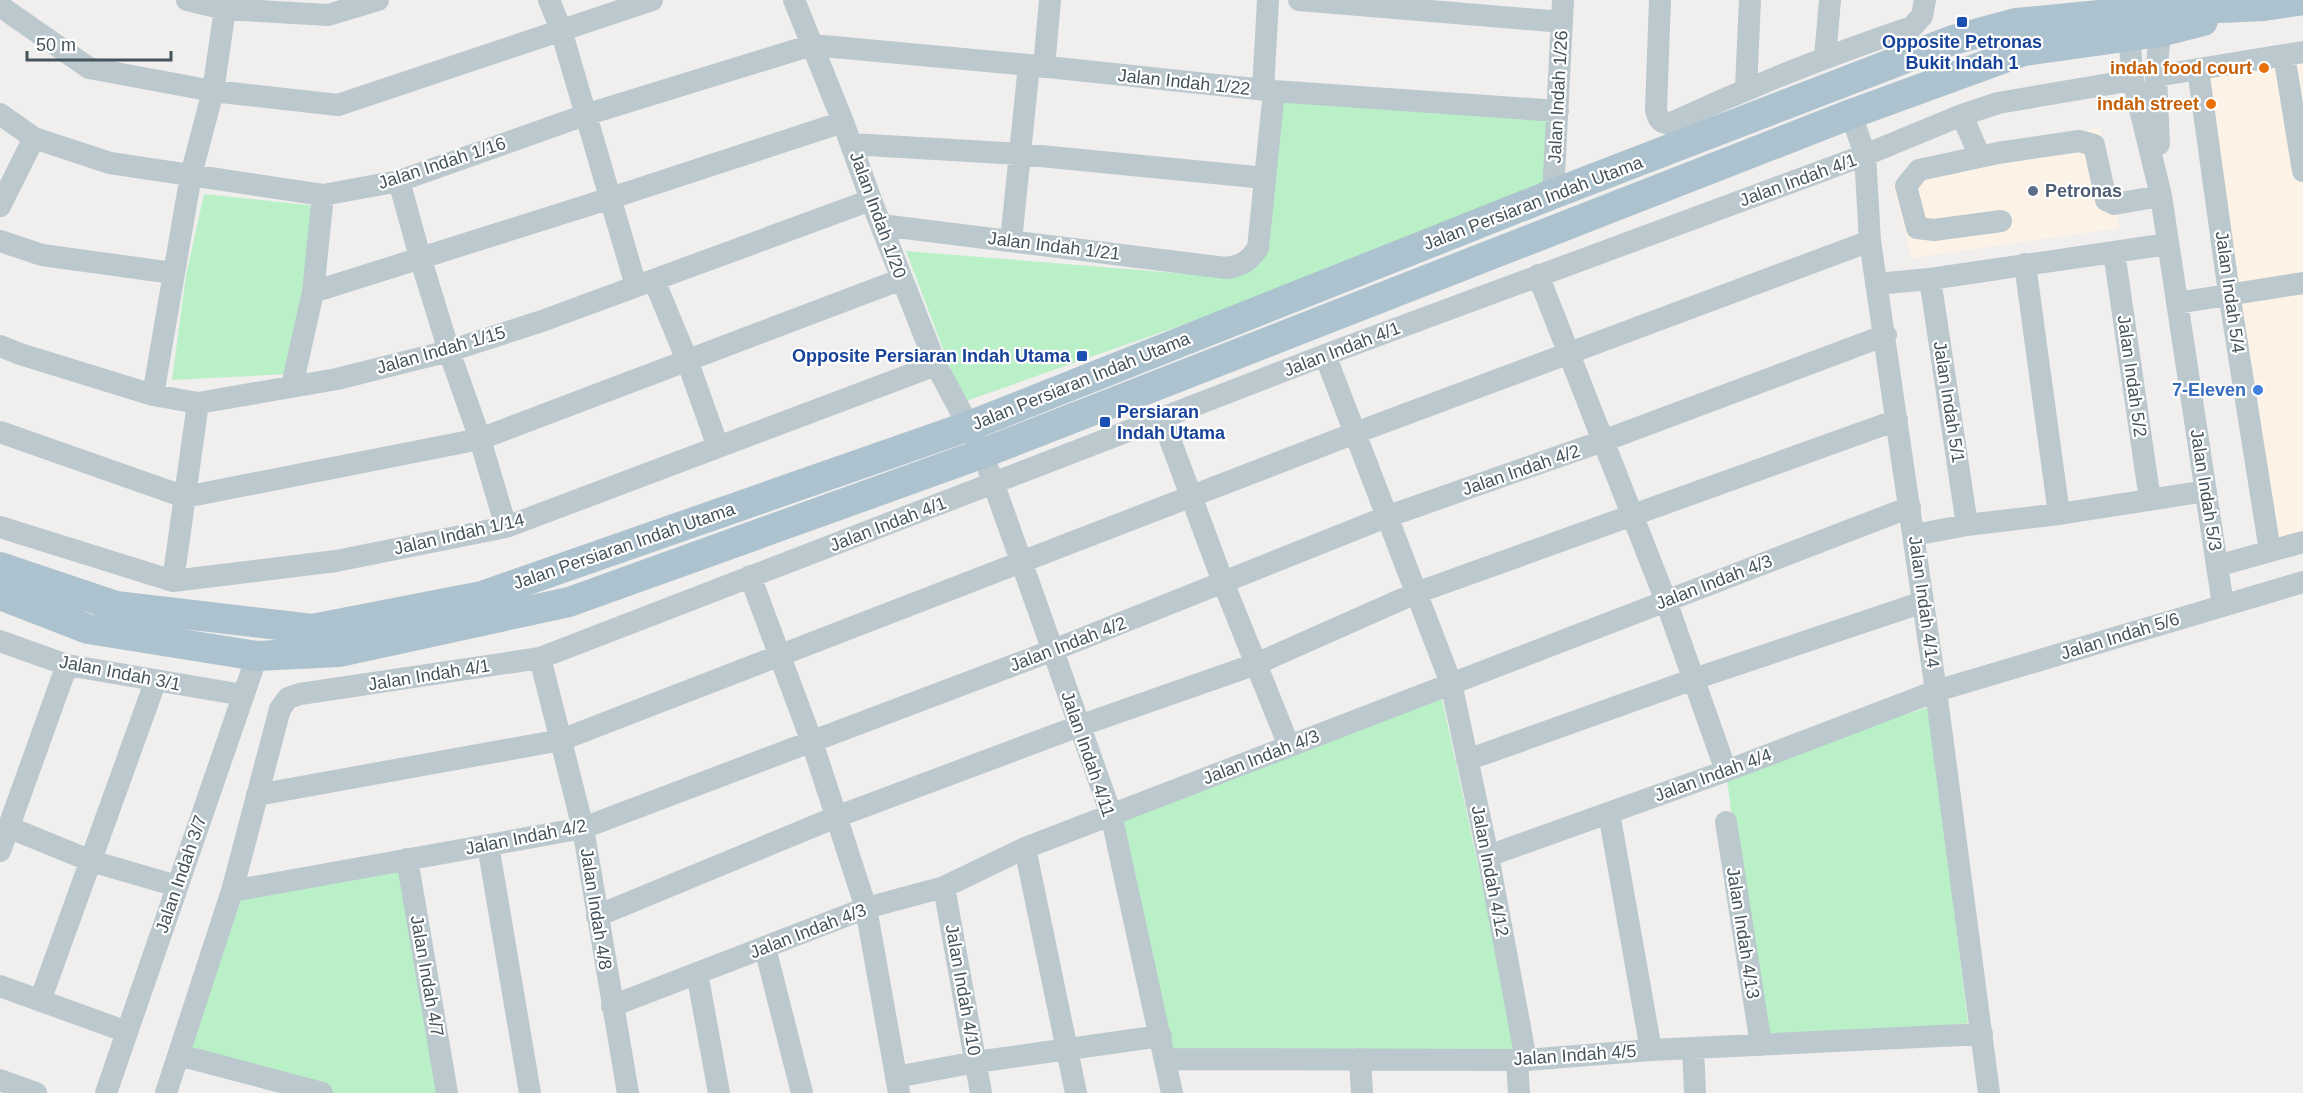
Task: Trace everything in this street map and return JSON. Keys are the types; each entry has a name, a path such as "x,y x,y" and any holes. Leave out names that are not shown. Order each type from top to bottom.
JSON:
{"main road":[{"path":"2131,16 2264,6 2303,0"},
{"name":"Jalan Persiaran Indah Utama","path":"0,595 88,628 256,656 339,652 569,602 981,454 1851,114 2024,51 2131,16"},
{"name":"Jalan Persiaran Indah Utama","path":"0,567 116,606 312,629 482,596 969,426 1553,194 1953,40 2016,23 2131,16"}],"street":[{"path":"187,0 225,9 328,15 378,0"},
{"path":"549,0 561,30 611,198 645,283 687,360 718,447"},
{"path":"0,6 89,68 213,91 339,105 652,0"},
{"name":"Jalan Indah 1/20","path":"794,0 936,365 969,426"},
{"path":"1011,241 1020,154 1050,0"},
{"path":"851,144 1020,154 1265,178 1269,91 1269,0"},
{"path":"1299,0 1563,11"},
{"path":"1660,0 1656,110 1658,118 1669,124 1746,88 1825,57 1912,27 1922,16 1924,4"},
{"path":"1746,88 1750,0"},
{"path":"1825,57 1830,0"},
{"path":"153,395 191,175 213,91 225,9"},
{"name":"Jalan Indah 1/26","path":"1553,194 1563,11"},
{"name":"Jalan Indah 5/3","path":"2161,196 2156,76 2162,14"},
{"name":"Jalan Indah 5/3","path":"2131,16 2133,80 2161,196 2223,606"},
{"name":"Jalan Indah 1/22","path":"812,45 1269,91 1558,111"},
{"name":"Jalan Indah 1/16","path":"0,114 34,138 110,163 323,195 399,181 585,115 812,45"},
{"path":"2156,76 2294,53 2303,171"},
{"name":"Jalan Indah 5/4","path":"2198,69 2229,293 2270,551"},
{"path":"1864,155 1962,115 1998,103 2133,80"},
{"name":"Jalan Indah 4/14","path":"1851,114 1864,155 1870,241 1886,335 1936,691 1989,1093"},
{"path":"1962,115 1980,157"},
{"path":"313,291 611,198 843,122"},
{"path":"0,206 34,138"},
{"path":"2001,221 1934,230 1917,228 1906,186 1919,170 1980,157 2079,141 2094,145 2106,200 2114,204 2161,196"},
{"name":"Jalan Indah 4/1","path":"166,1093 232,891 280,709 288,698 300,694 540,658 1325,355 1864,155"},
{"name":"Jalan Indah 1/21","path":"881,225 1226,268 1238,267 1249,261 1258,248 1265,178"},
{"path":"399,181 448,351 480,439 506,527"},
{"path":"292,386 313,291 323,195"},
{"name":"Jalan Indah 1/15","path":"0,346 153,395 198,403 337,379 448,351 542,321 871,200"},
{"path":"257,795 561,740 1355,434 1870,241"},
{"path":"0,242 42,255 173,273"},
{"path":"1876,284 1930,279 2168,244"},
{"name":"Jalan Indah 5/2","path":"2114,252 2150,500"},
{"path":"2025,264 2059,514"},
{"path":"1538,275 1666,601 1726,771"},
{"path":"0,432 185,497 480,439 902,279"},
{"name":"Jalan Indah 5/1","path":"1930,279 1968,525"},
{"path":"2177,303 2303,283"},
{"name":"Jalan Indah 4/2","path":"232,891 583,828 1052,651 1386,517 1603,441 1886,335"},
{"name":"Jalan Indah 4/12","path":"1325,355 1451,683 1488,856 1522,1060 1519,1093"},
{"name":"Jalan Indah 1/14","path":"0,528 173,581 336,561 506,527 936,365"},
{"path":"173,581 198,403"},
{"path":"1162,418 1223,582 1289,746"},
{"path":"597,916 836,817 1079,726 1256,664 1416,593 1897,420"},
{"name":"Jalan Indah 4/11","path":"969,426 994,484 1111,814 1172,1093"},
{"path":"1914,535 1968,525 2059,514 2206,491"},
{"name":"Jalan Indah 4/3","path":"612,1006 866,908 944,887 1025,848 1111,814 1910,507"},
{"path":"2217,566 2303,542"},
{"path":"750,576 812,742 866,908 897,1085 976,1062 1161,1036"},
{"name":"Jalan Indah 5/6","path":"1936,691 2303,582"},
{"path":"1467,760 1923,602"},
{"name":"Jalan Indah 3/1","path":"0,641 67,665 243,695"},
{"name":"Jalan Indah 3/7","path":"106,1093 256,656"},
{"name":"Jalan Indah 4/8","path":"540,658 583,828 628,1093"},
{"path":"0,851 67,665"},
{"path":"40,1000 156,680"},
{"name":"Jalan Indah 4/4","path":"1488,856 1726,771 1936,691"},
{"path":"1609,813 1651,1050"},
{"name":"Jalan Indah 4/13","path":"1726,822 1761,1045"},
{"path":"8,827 91,861 177,886"},
{"path":"488,845 530,1093"},
{"path":"1025,848 1076,1093"},
{"name":"Jalan Indah 4/7","path":"407,859 447,1093"},
{"name":"Jalan Indah 4/10","path":"944,887 981,1093"},
{"path":"765,948 802,1093"},
{"path":"697,973 719,1093"},
{"path":"0,986 128,1032"},
{"name":"Jalan Indah 4/5","path":"1166,1059 1522,1060 1651,1050 1982,1034"},
{"path":"1693,1048 1695,1093"},
{"path":"179,1055 322,1093"},
{"path":"1360,1059 1362,1093"},
{"path":"0,1080 36,1093"}],"shaded area":[{"path":"2303,59 2303,534 2275,541 2206,76"},
{"path":"2100,128 2119,228 1912,258 1893,186 1915,161"}],"green space":[{"path":"1281,100 1552,118 1549,191 1239,305 963,402 906,251 1226,277 1247,272"},
{"path":"204,194 317,206 289,374 172,380 186,275"},
{"path":"1442,699 1519,1054 1171,1050 1118,818"},
{"path":"1929,707 1968,1023 1761,1045 1726,771"},
{"path":"404,866 441,1093 332,1093 184,1056 232,891"}],"place":[{"name":"Opposite Petronas Bukit Indah 1","path":"1962,22"},
{"name":"indah food court","path":"2264,68"},
{"name":"indah street","path":"2211,104"},
{"name":"Petronas","path":"2033,191"},
{"name":"Opposite Persiaran Indah Utama","path":"1082,356"},
{"name":"7-Eleven","path":"2258,390"},
{"name":"Persiaran Indah Utama","path":"1105,422"}]}
